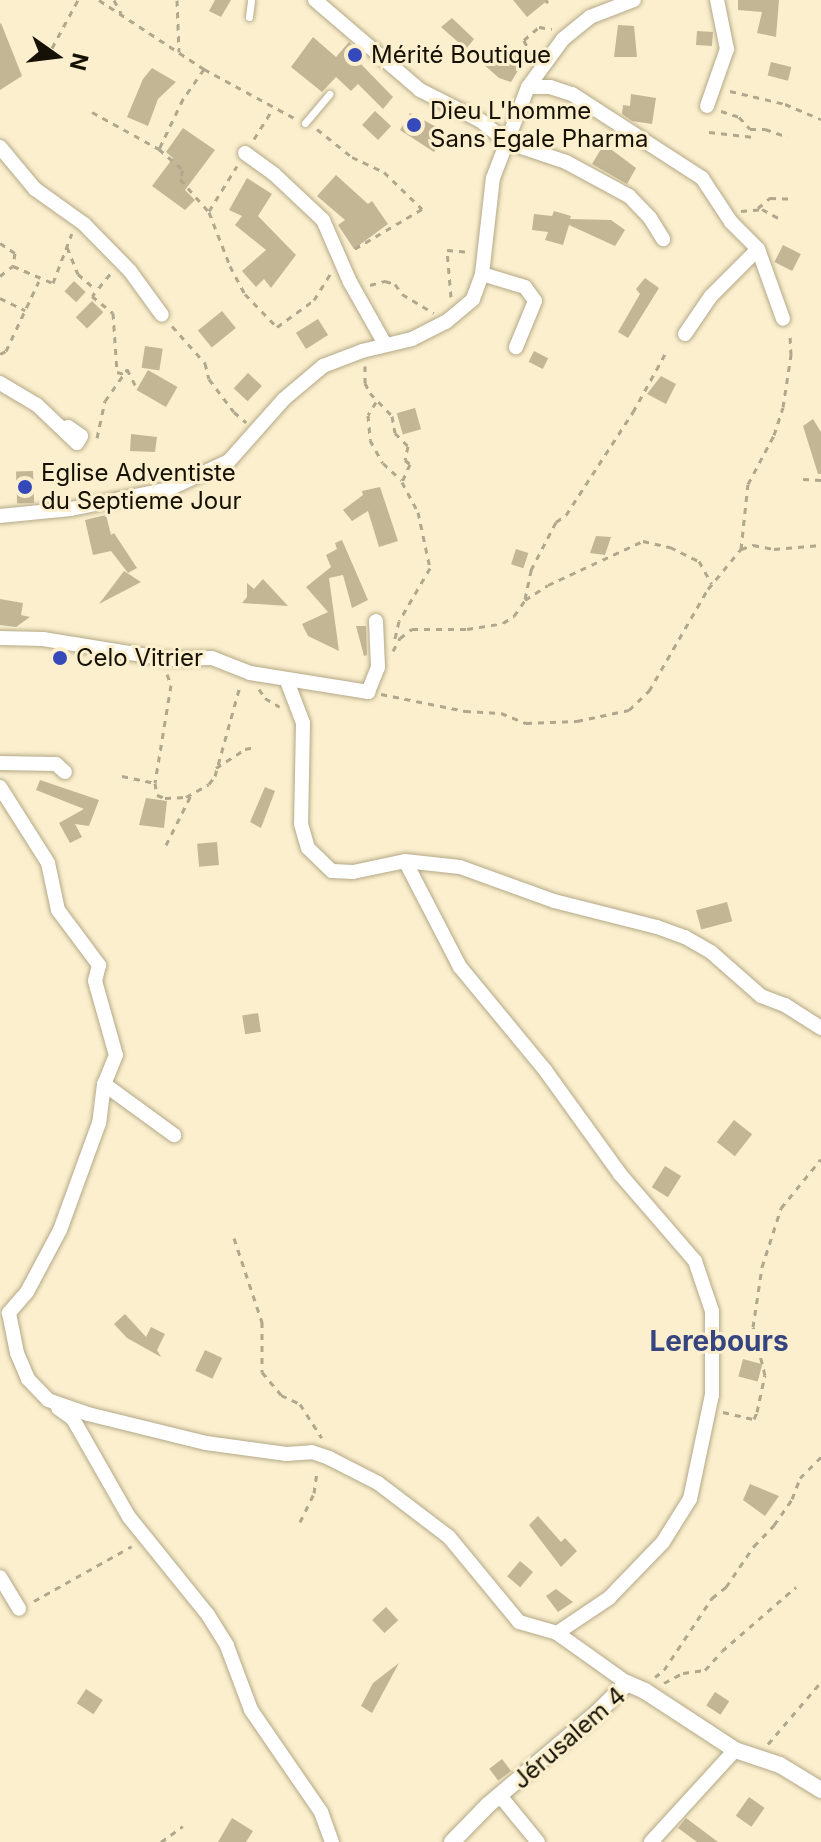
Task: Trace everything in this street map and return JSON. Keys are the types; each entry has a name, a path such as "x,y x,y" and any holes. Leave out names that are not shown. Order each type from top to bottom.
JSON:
{"street":[{"path":"315,0 420,90 481,121 507,142 566,162 629,196 650,218 663,239"},
{"path":"0,516 71,509 169,489 229,461 284,399 323,366 385,344 412,339 473,299 482,274 493,178 528,87 563,39 590,17 634,0"},
{"path":"707,106 727,49 717,0"},
{"path":"528,87 550,87 572,94 702,178 718,204 758,249 783,319"},
{"path":"0,147 35,189 84,224 124,265 162,315"},
{"path":"245,153 274,174 323,220 350,282 385,344"},
{"path":"685,334 711,296 758,249"},
{"path":"482,274 525,287 535,301 516,347"},
{"path":"0,383 37,405 64,428 70,440 77,443 74,432"},
{"path":"0,638 43,639 167,659 212,658 244,671 287,681 368,692 378,667 376,621"},
{"path":"287,681 302,716 301,824 308,848 332,871 353,872 405,861 460,867 554,901 685,937 711,952 761,996 785,1005 821,1028"},
{"path":"0,763 56,764 65,772"},
{"path":"0,787 48,863 58,910 99,965 95,981 116,1055 104,1084 99,1123 60,1230 27,1292 9,1313 17,1353 28,1379 48,1400 73,1419 145,1538 208,1615 227,1646 251,1710 321,1812 332,1842"},
{"path":"405,861 460,967 545,1070 620,1174 695,1261 712,1311 709,1409 690,1499 663,1542 609,1598 557,1633"},
{"path":"104,1084 174,1135"},
{"path":"48,1400 206,1443 286,1454 312,1452 378,1483 449,1537 519,1622 557,1633 637,1688"},
{"path":"0,1577 19,1609"},
{"name":"Jérusalem 4","path":"452,1842 597,1713 637,1688 743,1752 780,1765 821,1790"},
{"path":"651,1842 743,1752"},
{"path":"501,1797 538,1842"}],"lane":[{"path":"249,17 251,0"},
{"path":"305,123 329,94"}],"path":[{"path":"52,48 78,0"},
{"path":"99,0 204,69 183,99 159,149"},
{"path":"114,0 123,16"},
{"path":"177,0 179,53"},
{"path":"542,68 529,53 524,40 539,27 556,31 563,39"},
{"path":"724,87 731,92 785,104 821,119"},
{"path":"92,112 159,149 183,170 180,179 209,212 230,266 245,294 277,327 314,300 341,256 422,209 384,172"},
{"path":"741,123 750,129 765,129 788,137"},
{"path":"709,132 754,137"},
{"path":"718,204 743,211 758,208 770,198 794,199"},
{"path":"758,208 782,220"},
{"path":"13,266 53,283 66,246 75,229 84,224"},
{"path":"0,243 15,253 13,266 0,276"},
{"path":"66,246 78,274 95,289"},
{"path":"350,282 372,286 385,281 395,284 402,294 441,321 449,306 451,293 447,250 484,252"},
{"path":"124,265 95,289 92,296 113,313 117,372 124,374"},
{"path":"0,354 6,351 40,280"},
{"path":"0,298 25,310"},
{"path":"162,315 205,363 209,379 234,412 259,430"},
{"path":"741,549 748,484 774,435 783,407 791,355 790,331 783,319"},
{"path":"362,351 365,383 376,402 389,412 395,433 408,446 405,460 410,464 402,482"},
{"path":"376,402 368,415 370,440 383,463 402,482 418,512 430,568 399,621 389,658 400,638 412,629 467,629 503,623 514,616 525,600 531,570 556,522 566,515 633,412 665,354"},
{"path":"74,432 97,441 105,401 127,369 136,387"},
{"path":"803,479 821,480"},
{"path":"525,600 561,578 643,541 670,547 699,561 712,584"},
{"path":"368,692 440,707 501,713 526,723 577,721 629,710 649,691 712,584 741,549 753,545 774,549 821,545"},
{"path":"167,659 171,685 155,783 157,795 176,799 191,795 209,784 244,671"},
{"path":"244,671 265,698 276,702 287,714 302,716"},
{"path":"216,768 245,749 256,747"},
{"path":"122,776 155,783"},
{"path":"166,845 191,795"},
{"path":"709,1409 754,1419 765,1375 753,1327 762,1267 781,1208 821,1159"},
{"path":"234,1238 262,1322 262,1372 281,1395 300,1404 320,1431 322,1455 312,1452"},
{"path":"300,1522 303,1509 311,1502 317,1473 312,1452"},
{"path":"637,1688 664,1670 712,1598 726,1587 754,1546 774,1525 792,1499 800,1478 821,1457"},
{"path":"19,1609 145,1538"},
{"path":"637,1688 683,1673 705,1670 722,1651 796,1587"},
{"path":"743,1752 774,1740 821,1682"},
{"path":"161,1842 183,1826"}],"building":[{"path":"215,0 231,0 221,17 209,11"},
{"path":"513,0 548,0 527,17"},
{"path":"738,0 779,0 776,37 757,33 762,12 738,10"},
{"path":"452,18 474,39 466,49 441,27"},
{"path":"0,24 22,76 0,90"},
{"path":"618,25 634,26 637,57 614,57"},
{"path":"697,31 713,32 712,46 696,45"},
{"path":"313,37 336,57 349,42 360,52 355,58 393,97 383,109 358,84 351,91 336,77 322,92 291,67"},
{"path":"507,49 524,61 511,82 499,78 474,56 498,63"},
{"path":"771,62 791,67 788,81 768,76"},
{"path":"152,68 176,82 158,99 148,126 127,117 143,79"},
{"path":"631,94 656,98 652,124 632,121 622,114 623,105 630,106"},
{"path":"375,111 391,126 378,140 362,125"},
{"path":"410,113 446,132 434,152 400,130"},
{"path":"183,128 215,150 185,190 195,200 185,210 152,186 173,158 166,152"},
{"path":"604,144 636,168 627,184 592,164"},
{"path":"336,175 368,204 372,201 388,224 354,249 338,225 345,220 317,196"},
{"path":"247,178 272,194 258,216 296,255 271,288 264,279 256,287 242,271 266,250 235,225 242,216 229,210"},
{"path":"554,211 571,216 570,219 611,220 625,230 615,246 569,225 563,245 545,240 548,232 532,230 534,214 552,216"},
{"path":"783,245 801,254 792,271 774,262"},
{"path":"645,278 659,288 628,338 618,332 640,294 636,289"},
{"path":"74,281 86,292 76,302 64,291"},
{"path":"92,301 103,312 87,329 76,317"},
{"path":"222,311 236,328 212,348 198,331"},
{"path":"318,319 328,335 306,349 296,333"},
{"path":"145,346 163,349 159,371 142,368"},
{"path":"534,351 548,358 543,369 529,362"},
{"path":"148,370 177,387 166,407 136,390"},
{"path":"248,373 262,386 248,401 234,388"},
{"path":"661,376 676,384 666,404 647,394"},
{"path":"415,408 421,429 403,434 397,413"},
{"path":"813,419 821,432 821,474 818,474 803,426"},
{"path":"131,434 157,437 155,452 130,451"},
{"name":"Eglise Adventiste du Septieme Jour","path":"33,471 34,503 17,504 16,472"},
{"path":"380,487 398,541 379,547 368,511 352,521 343,510 363,495 362,491"},
{"path":"106,515 111,535 114,533 137,568 128,573 111,551 93,555 85,520"},
{"path":"596,536 611,537 605,555 590,553"},
{"path":"342,540 368,600 352,608 343,575 329,578 339,651 308,636 302,624 328,612 306,587 331,567 326,555 337,549 335,543"},
{"path":"516,549 528,553 523,568 511,564"},
{"path":"124,571 141,582 99,604"},
{"path":"263,579 288,606 242,603 247,597 247,583 254,589"},
{"path":"0,599 23,603 21,615 30,617 16,627 0,625"},
{"path":"356,626 366,626 367,655 364,656"},
{"path":"40,780 99,800 89,826 75,824 82,837 70,843 59,823 84,809 36,790"},
{"path":"265,787 275,791 261,828 250,822"},
{"path":"146,798 167,801 164,828 139,825"},
{"path":"217,842 219,865 199,867 197,844"},
{"path":"727,902 732,921 701,930 696,910"},
{"path":"258,1013 261,1032 245,1034 242,1016"},
{"path":"734,1120 752,1134 735,1156 717,1142"},
{"path":"665,1166 681,1176 668,1197 652,1187"},
{"path":"125,1314 146,1337 151,1327 165,1334 157,1350 161,1357 127,1338 114,1324"},
{"path":"205,1350 222,1358 212,1379 195,1371"},
{"path":"743,1359 762,1364 758,1382 738,1376"},
{"path":"750,1484 779,1496 765,1516 743,1500"},
{"path":"538,1516 561,1542 565,1538 577,1551 561,1567 529,1525"},
{"path":"520,1561 533,1572 520,1587 507,1576"},
{"path":"556,1589 573,1602 558,1612 546,1596"},
{"path":"386,1607 398,1620 384,1633 372,1620"},
{"path":"399,1663 372,1713 361,1706 373,1683"},
{"path":"86,1689 103,1700 94,1714 77,1703"},
{"path":"715,1692 729,1701 721,1715 706,1705"},
{"path":"502,1759 511,1771 498,1781 489,1769"},
{"path":"749,1797 765,1808 751,1827 736,1816"},
{"path":"232,1818 253,1831 246,1842 218,1842"},
{"path":"686,1818 718,1842 697,1842 678,1828"}],"place":[{"name":"Mérité Boutique","path":"355,55"},
{"name":"Dieu L'homme Sans Egale Pharma","path":"414,125"},
{"name":"Eglise Adventiste du Septieme Jour","path":"25,487"},
{"name":"Celo Vitrier","path":"60,658"}],"district":[{"name":"Lerebours","path":"719,1341"}]}
